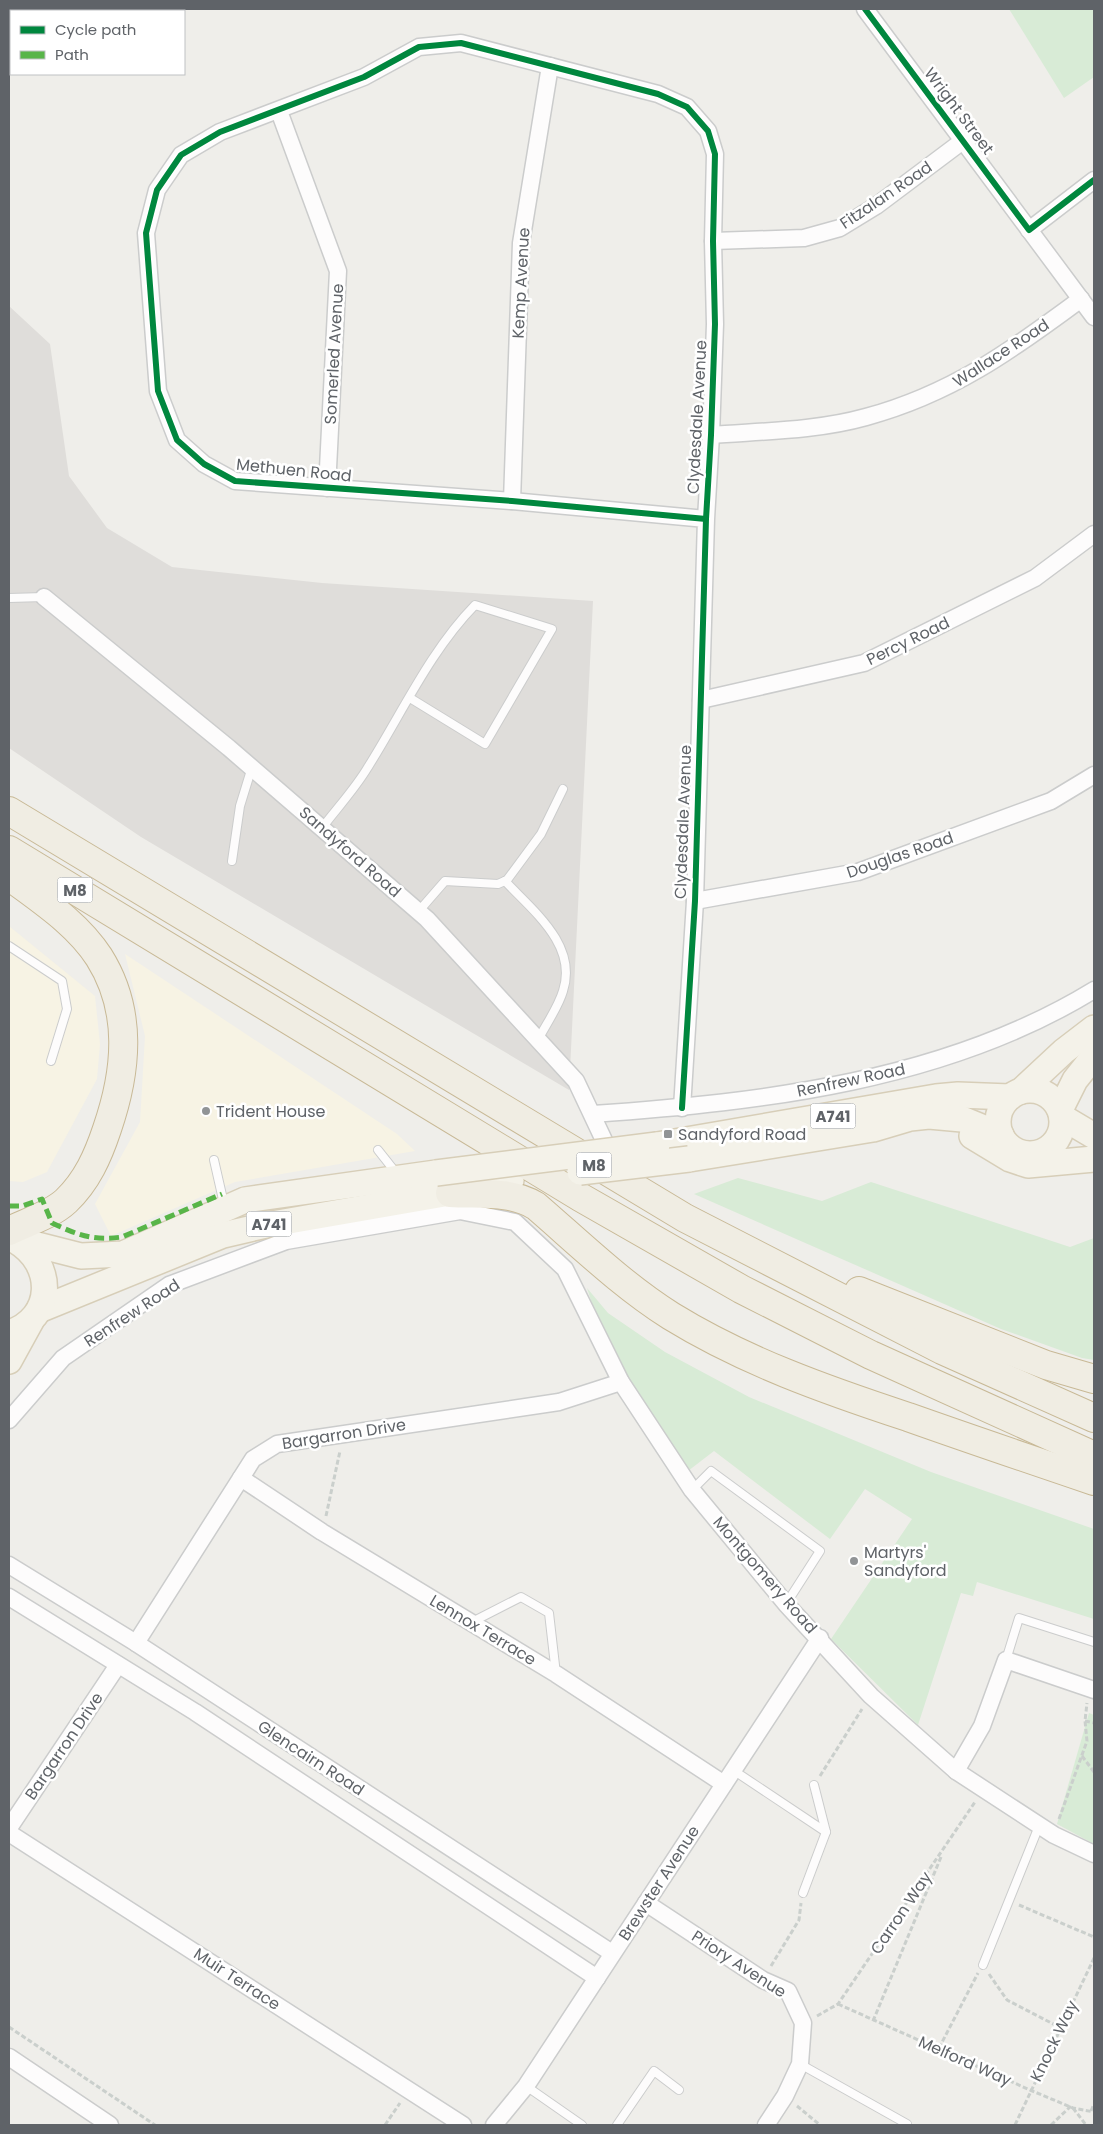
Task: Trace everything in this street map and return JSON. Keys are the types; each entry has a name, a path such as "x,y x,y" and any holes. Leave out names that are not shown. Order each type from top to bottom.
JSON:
{"highway":[{"name":"M8","path":"9,811 685,1218 934,1346 1094,1418"},
{"name":"M8","path":"9,850 580,1197 741,1290 871,1355 1094,1456"},
{"path":"9,876 72,925 99,956 116,992 121,1012 124,1054 113,1110 96,1156 83,1182 64,1202 10,1236"},
{"path":"443,1183 524,1199 536,1206 613,1274 670,1315 703,1334 777,1370 872,1406 1094,1481"},
{"path":"685,1218 956,1331 1046,1365 1094,1379"}],"main road":[{"path":"1094,1028 1064,1051 1015,1094 999,1115 1001,1135 1013,1148 1021,1152 1038,1152 1046,1149 1094,1152"},
{"path":"1046,1149 1059,1136 1061,1113 1075,1080 1094,1056"},
{"path":"1015,1094 1044,1093 1056,1103 1061,1113 1094,1136"},
{"name":"A741","path":"35,1315 223,1235 443,1183 609,1151 784,1125 936,1097 1015,1094"},
{"name":"A741","path":"10,1236 81,1256 123,1254 245,1200 402,1180 443,1183 511,1180 689,1159 872,1129 910,1118 929,1116 962,1119 1001,1135"},
{"name":"A741","path":"872,1129 950,1129 978,1138 1010,1159 1028,1165 1094,1159"},
{"path":"9,1361 44,1296 44,1275 33,1254 10,1236"},
{"path":"9,1333 35,1315"}],"street":[{"name":"Wright Street","path":"865,9 1094,317"},
{"name":"Clydesdale Avenue","path":"364,77 419,47 461,43 658,94 687,107 708,131 715,154 713,242 715,324 712,435 706,518 695,901 682,1108"},
{"name":"Kemp Avenue","path":"512,501 521,242 550,66"},
{"name":"Methuen Road","path":"364,77 220,132 181,155 157,190 146,233 158,391 177,440 204,464 234,481 512,501 706,518"},
{"name":"Somerled Avenue","path":"279,111 338,271 327,488"},
{"name":"Fitzalan Road","path":"713,242 804,238 840,228 876,206 964,140"},
{"path":"1029,230 1094,180"},
{"name":"Wallace Road","path":"712,435 804,428 830,424 865,418 921,400 973,374 1081,299"},
{"name":"Percy Road","path":"701,700 864,663 1035,578 1094,534"},
{"name":"Sandyford Road","path":"44,597 252,767 418,912 576,1081 609,1151"},
{"name":"Douglas Road","path":"695,901 858,872 1050,801 1094,775"},
{"name":"Renfrew Road","path":"593,1114 682,1108 776,1095 876,1077 971,1049 1035,1022 1094,990"},
{"path":"776,1095 784,1125"},
{"name":"Renfrew Road","path":"9,1420 63,1358 169,1285 286,1241 460,1211 515,1222"},
{"name":"Montgomery Road","path":"515,1222 566,1269 621,1382 692,1490 786,1604 820,1638 871,1696 956,1771 1039,1826 1094,1854"},
{"name":"Bargarron Drive","path":"136,1643 253,1459 277,1444 559,1402 621,1382"},
{"name":"Lennox Terrace","path":"241,1478 322,1532 556,1674 724,1784"},
{"name":"Glencairn Road","path":"9,1565 55,1591 136,1643 612,1953"},
{"path":"38,1614 55,1591"},
{"name":"Glencairn Road","path":"9,1597 195,1712 597,1978"},
{"name":"Brewster Avenue","path":"494,2125 526,2086 820,1638"},
{"path":"956,1771 982,1726 1006,1660 1091,1689"},
{"name":"Bargarron Drive","path":"9,1828 118,1664"},
{"path":"195,1712 208,1691"},
{"name":"Muir Terrace","path":"9,1834 464,2125"},
{"name":"Priory Avenue","path":"646,1903 763,1980 788,1991 803,2023 800,2064 785,2096 766,2125"},
{"path":"9,2057 110,2125"}],"lane":[{"path":"9,598 44,597"},
{"path":"322,828 367,770 410,698 453,627 475,605 552,629 485,744 410,698"},
{"path":"232,860 240,806 252,767"},
{"path":"418,912 445,881 498,884 505,881 541,834 563,789"},
{"path":"505,881 550,928 560,943 565,959 566,978 563,992 538,1040"},
{"path":"9,946 62,981 67,1009 51,1061"},
{"path":"378,1150 402,1180"},
{"path":"214,1160 225,1209"},
{"path":"692,1490 711,1470 820,1551 786,1604"},
{"path":"470,1623 521,1597 549,1613 556,1674"},
{"path":"1006,1660 1019,1618 1094,1642"},
{"path":"733,1770 826,1832"},
{"path":"803,1893 826,1832 814,1785"},
{"path":"983,1965 1039,1826"},
{"path":"800,2064 908,2124"},
{"path":"616,2125 654,2071 679,2090"},
{"path":"526,2086 582,2125"}],"path":[{"path":"322,1532 344,1433"},
{"path":"1054,1835 1087,1741 1085,1721 1091,1689"},
{"path":"814,1785 871,1696"},
{"path":"1085,1721 1094,1724"},
{"path":"1082,1755 1094,1772"},
{"path":"873,2021 944,1850"},
{"path":"763,1980 799,1920 803,1893"},
{"path":"1009,1900 1094,1937"},
{"path":"939,2048 983,1965 1007,2000 1061,2028"},
{"path":"9,2027 155,2125"},
{"path":"385,2125 409,2089"},
{"path":"785,2096 820,2125"},
{"path":"1092,2112 1094,2104"},
{"path":"1051,2125 1072,2107 1086,2125"}],"shaded area":[{"path":"9,306 50,344 69,476 107,528 172,567 322,583 593,601 569,1090 141,837 9,748"},
{"path":"9,926 95,996 100,1044 97,1079 47,1172 23,1182 9,1181"},
{"path":"125,954 397,1134 415,1151 235,1182 111,1236 95,1204 140,1122 145,1036"}],"green space":[{"path":"1009,9 1094,9 1094,77 1064,98"},
{"path":"738,1178 822,1201 871,1182 1070,1247 1094,1238 1094,1360 1082,1358 1001,1329 694,1194"},
{"path":"587,1288 608,1313 665,1352 749,1397 931,1472 1094,1529 1094,1619 977,1582 973,1596 961,1593 918,1725 831,1639 912,1519 865,1489 830,1539 714,1451 688,1471 644,1406 617,1360 595,1313"},
{"path":"1089,1713 1094,1715 1094,1844 1057,1824"}],"marked path":[{"path":"9,1206 22,1206 42,1199 52,1223 86,1236 112,1238 122,1237 222,1194"}],"cycle path":[{"path":"865,9 1029,230 1094,180"},
{"path":"682,1108 695,901 706,519 715,324 713,241 715,154 708,131 687,107 658,94 461,43 419,47 364,77 220,132 181,155 157,190 146,233 158,391 177,440 204,464 235,481 512,501 706,519"}],"place":[{"name":"Trident House","path":"206,1111"},
{"name":"Sandyford Road","path":"668,1134"},
{"name":"Martyrs' Sandyford","path":"854,1561"}]}
